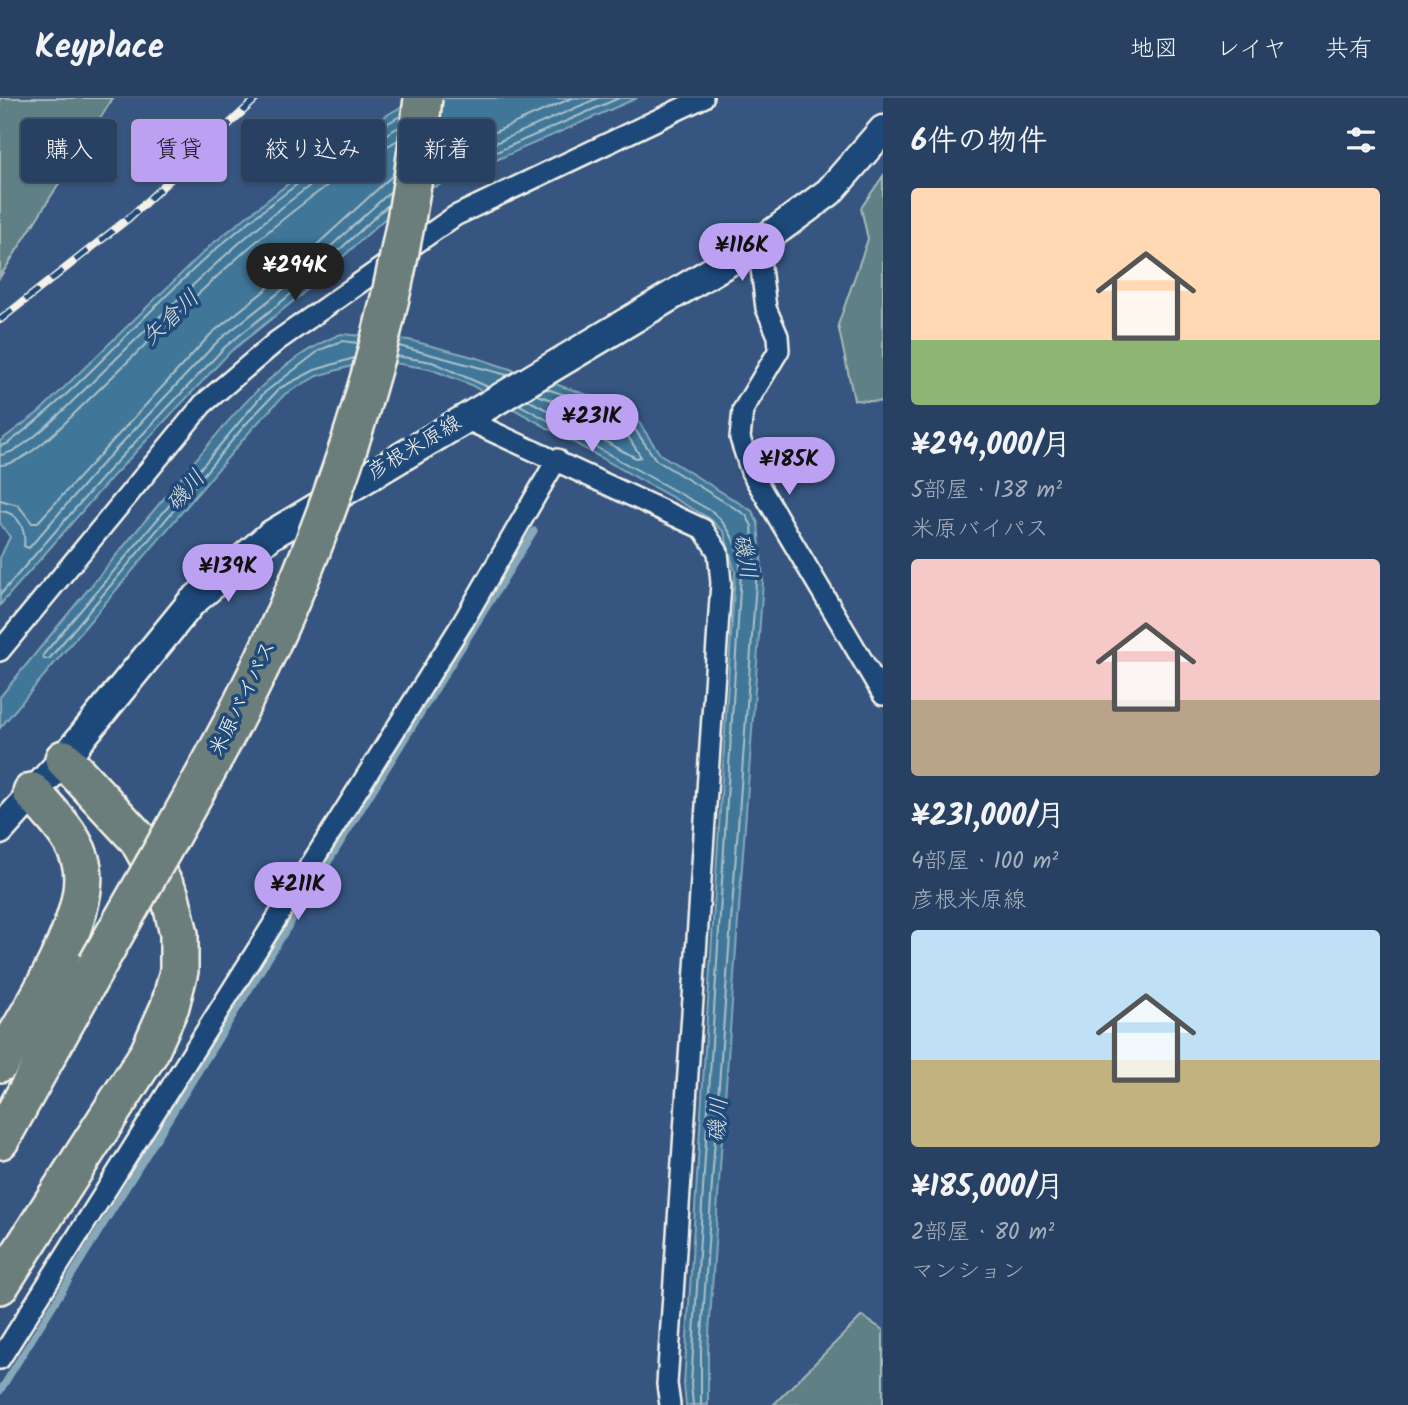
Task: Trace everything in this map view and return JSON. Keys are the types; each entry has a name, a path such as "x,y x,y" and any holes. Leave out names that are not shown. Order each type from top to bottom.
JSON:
{"highway":[{"name":"米原バイパス","path":"0,1140 240,709 307,562 358,420 392,290 417,155 423,98"},
{"path":"0,1285 149,1054 170,1006 178,971 179,934 170,896 138,839 64,759"},
{"path":"0,1063 50,975 79,901 83,869 76,847 32,792"}],"main road":[{"name":"彦根米原線","path":"0,830 64,759 191,603 271,535 758,244 829,192 883,130"}],"street":[{"path":"0,651 203,404 277,341 455,216 704,98"},
{"path":"758,244 766,308 778,336 779,350 743,410 740,438 751,472 883,695"},
{"path":"473,412 557,460 703,529 718,552 721,583 667,1384 670,1405"},
{"path":"0,1359 455,634 557,460"}],"green space":[{"path":"0,98 113,98 100,119 21,119 21,182 60,182 0,277"},
{"path":"883,176 883,402 854,400 838,325 868,239 861,208"},
{"path":"862,1316 883,1330 883,1405 773,1405"}],"water":[{"name":"矢倉川","path":"417,98 637,98 495,160 495,119 399,119 399,182 446,182 414,192 301,295 230,352 112,477 0,605 0,558 10,537 0,523 0,441 39,412 211,245 290,182 385,182 385,119 380,119"},
{"name":"磯川","path":"341,334 409,340 477,358 630,409 660,454 752,511 758,523 763,581 721,1153 708,1350 708,1405 686,1405 684,1384 735,572 724,532 709,518 469,384 430,369 394,363 355,365 317,376 285,394 251,430 0,728 0,697 220,431 241,407 288,364 313,347"}],"waterway":[{"path":"0,1391 534,531"}],"railway":[{"path":"0,320 129,218 257,98"}]}
